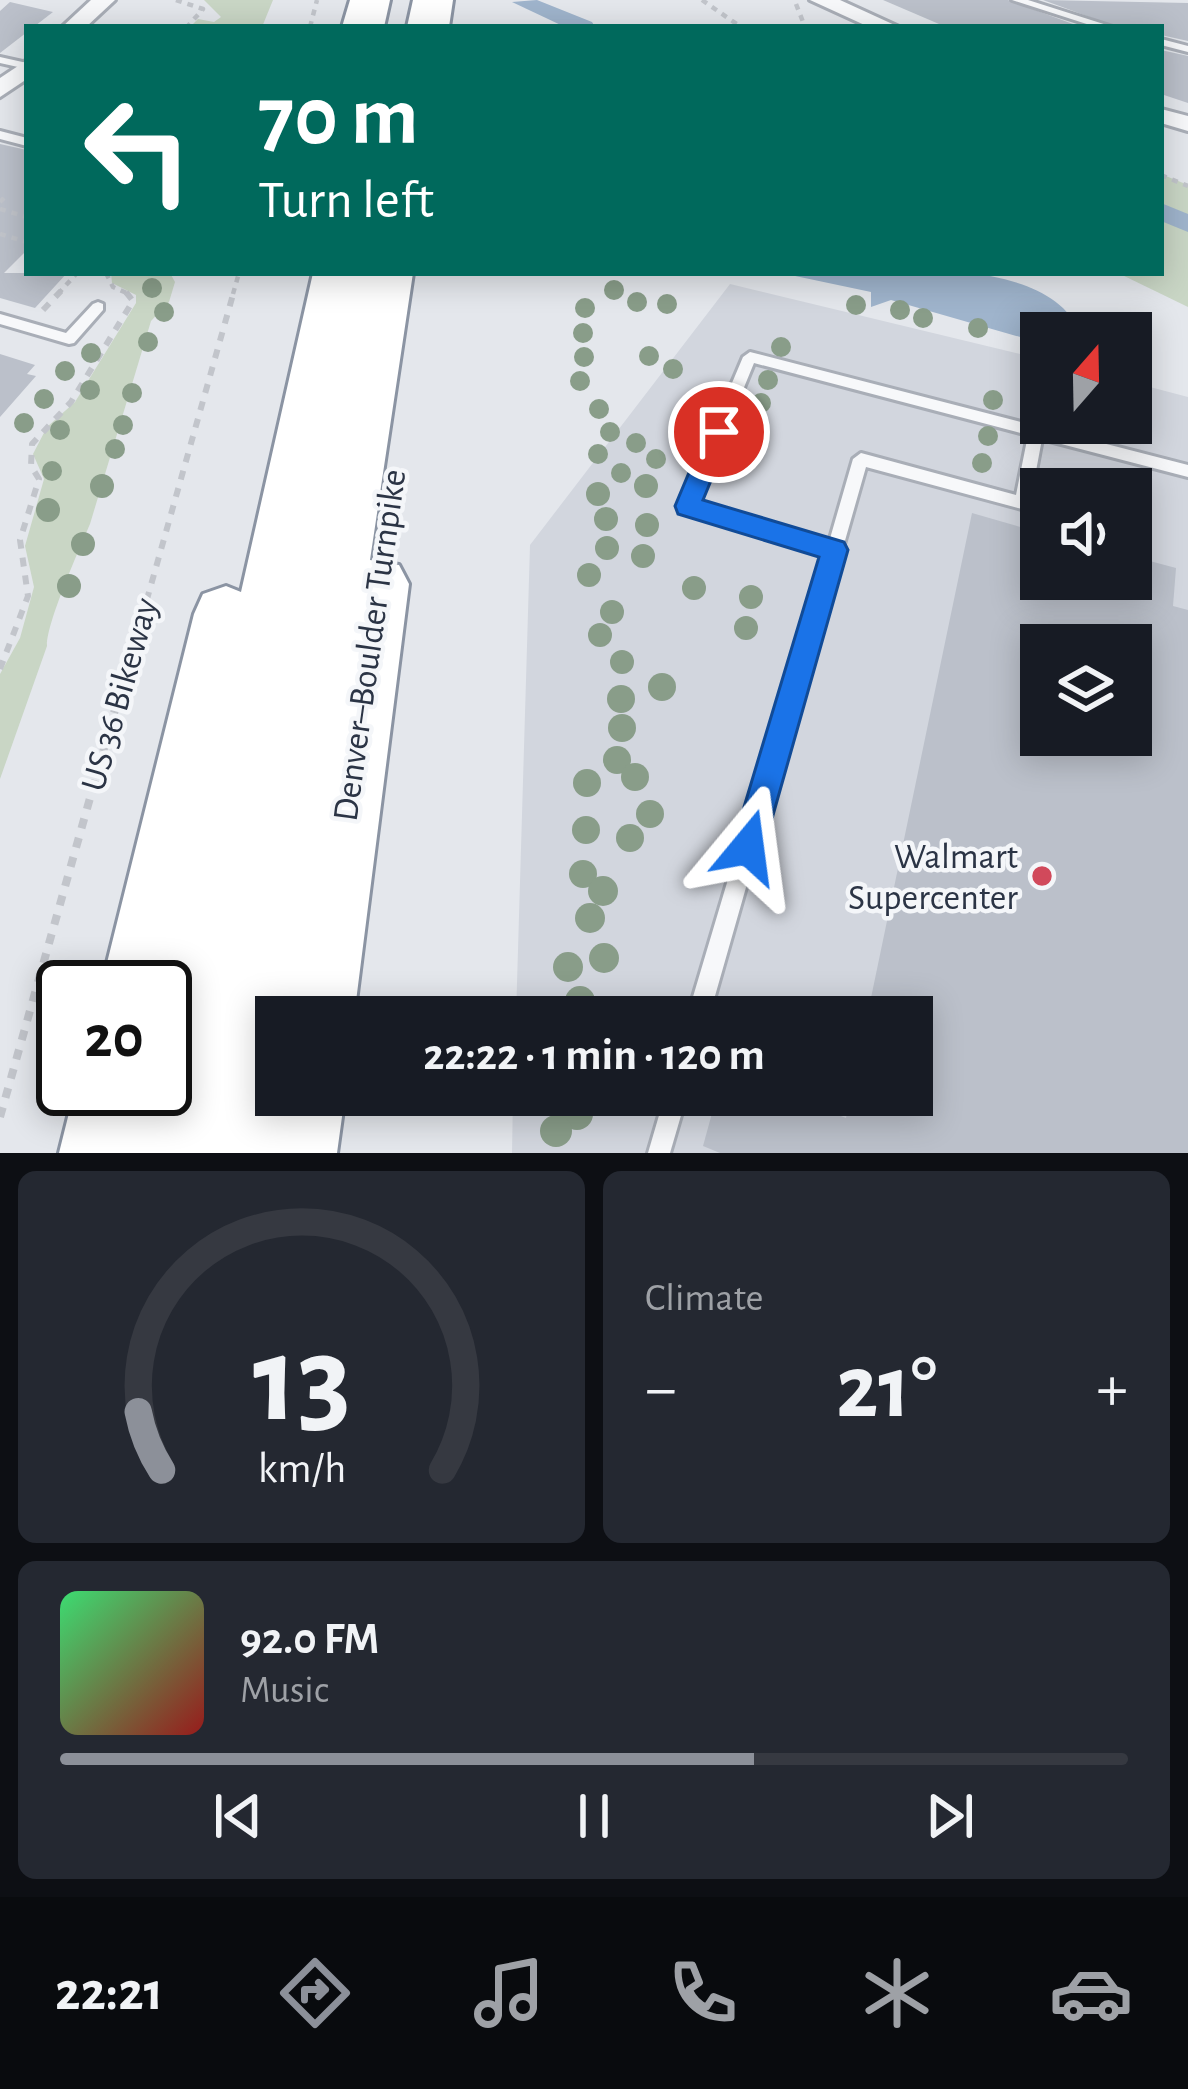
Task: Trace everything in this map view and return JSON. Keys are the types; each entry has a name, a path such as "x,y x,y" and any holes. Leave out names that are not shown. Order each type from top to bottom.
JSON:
{"highway":[{"path":"146,960 304,276"},
{"path":"157,1153 338,276"},
{"path":"238,1153 386,276"},
{"name":"Denver–Boulder Turnpike","path":"317,996 416,276"},
{"path":"102,1153 111,1116"},
{"path":"295,1153 300,1116"}],"street":[{"path":"76,24 103,0"},
{"path":"820,0 880,24"},
{"path":"0,90 24,69"}],"lane":[{"path":"1017,0 1098,24"},
{"path":"0,319 69,339 98,307"},
{"path":"834,550 688,506 750,357 1020,428"},
{"path":"704,996 861,459 1022,503 1034,444"},
{"path":"1082,444 1188,472"},
{"path":"659,1153 670,1116"}],"path":[{"path":"176,0 202,9 190,24"},
{"path":"702,0 737,24"},
{"path":"0,234 23,241"},
{"path":"12,246 23,241"},
{"path":"28,327 74,276"},
{"path":"0,668 28,596 20,540 39,479 31,466 32,444 71,402 133,301 109,284 107,276"},
{"name":"US 36 Bikeway","path":"0,1117 238,276"}],"shaded area":[{"path":"730,284 1020,354 1020,444 1152,444 1152,388 1188,397 1188,1153 512,1153 513,1116 933,1116 933,996 517,996 530,545"}],"green space":[{"path":"204,0 273,0 263,24 193,24 198,19 214,22 221,17"},
{"path":"1164,175 1188,185 1188,307 1124,276 1164,276"},
{"path":"111,276 172,276 175,282 169,302 151,321 90,524 58,603 0,779 0,674 20,638 34,587 25,546 44,479 33,454 47,427 75,402 136,303 136,295 112,283"}],"water":[{"path":"795,276 991,276 1030,287 1065,312 1020,312 1020,337 891,300 871,307 871,292"}],"building":[{"path":"883,0 1008,0 1073,24 939,24"},
{"path":"1043,0 1188,3 1188,41 1164,36 1164,24 1109,24"},
{"path":"10,2 53,12 37,24 24,24 24,34 0,53 0,11"},
{"path":"1164,51 1188,56 1188,103 1164,95"},
{"path":"0,144 24,149 24,253 4,273 64,276 35,308 0,298"},
{"path":"0,354 35,365 27,374 36,376 0,417"},
{"name":"Walmart Supercenter","path":"972,513 1020,527 1020,600 1152,600 1152,562 1176,568 1173,606 1188,610 1188,1153 720,1153 703,1146 711,1116 933,1116 933,996 871,996"}],"waterway":[{"path":"523,2 577,24"},
{"path":"1164,212 1188,224"}],"place":[{"name":"Walmart Supercenter","path":"1042,876"}],"route":[{"path":"719,432 688,506 834,550 748,847"}]}
